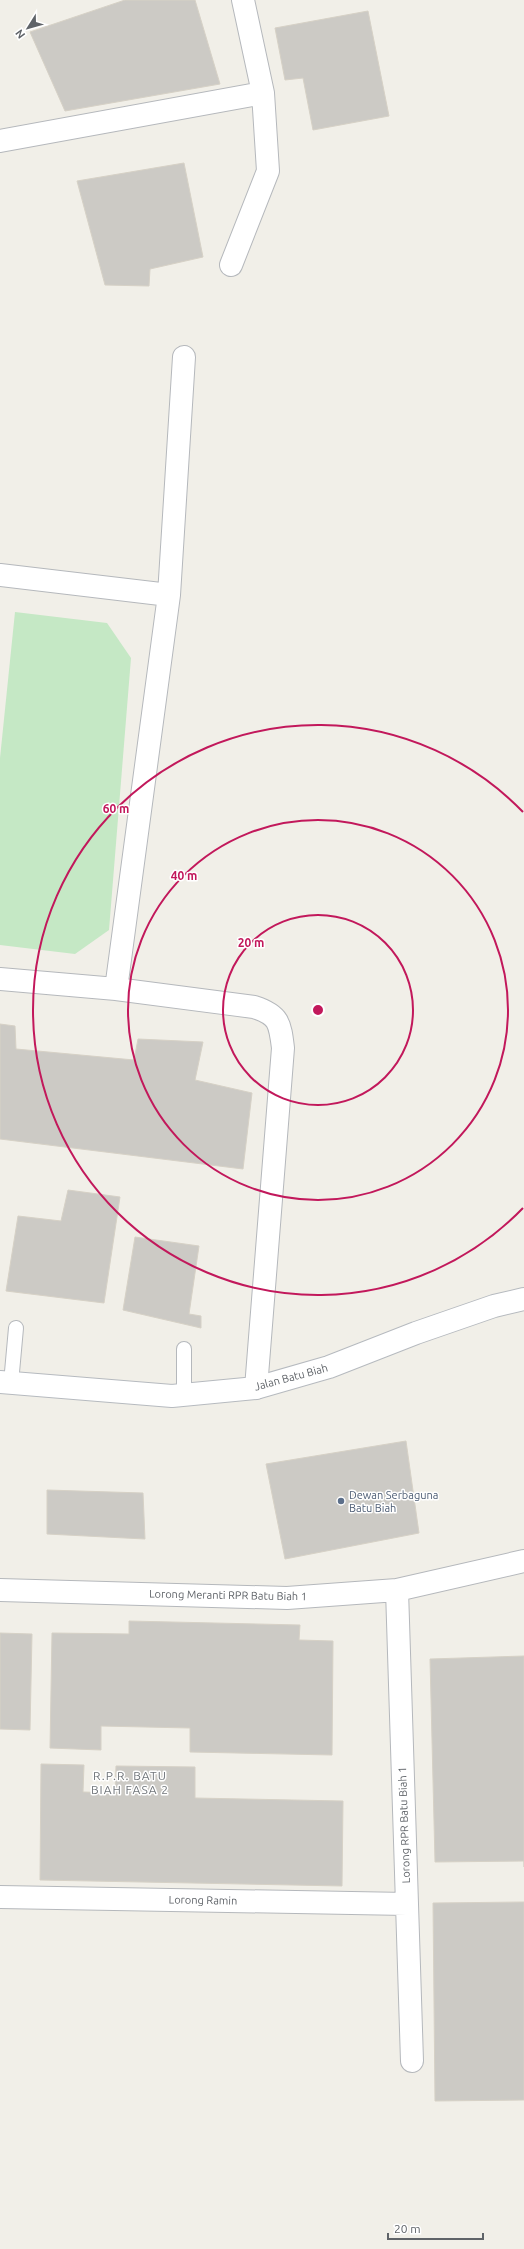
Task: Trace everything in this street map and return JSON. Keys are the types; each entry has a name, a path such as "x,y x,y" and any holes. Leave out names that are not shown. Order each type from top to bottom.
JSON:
{"street":[{"path":"231,265 268,171 263,93 243,0"},
{"path":"0,142 263,93"},
{"path":"116,989 169,595 184,357"},
{"path":"0,575 169,595"},
{"path":"0,979 116,989 254,1006 271,1012 281,1028 283,1048 256,1388"},
{"name":"Jalan Batu Biah","path":"5,1382 172,1396 256,1388 329,1367 416,1333 494,1306 524,1298"},
{"name":"Lorong Meranti RPR Batu Biah 1","path":"0,1590 287,1598 397,1590 524,1561"},
{"name":"Lorong RPR Batu Biah 1","path":"397,1590 412,2061"},
{"name":"Lorong Ramin","path":"0,1896 407,1904"}],"lane":[{"path":"5,1382 16,1328"},
{"path":"184,1348 184,1395"}],"green space":[{"path":"15,612 107,623 131,658 109,930 75,954 0,945 0,758"}],"building":[{"path":"125,0 195,0 220,84 65,111 30,32"},
{"path":"368,11 389,116 313,130 303,78 285,80 275,28"},
{"path":"184,163 203,257 150,269 149,286 105,285 77,181"},
{"path":"0,1024 15,1026 16,1049 134,1060 138,1039 203,1042 195,1080 252,1093 243,1169 0,1139"},
{"path":"68,1190 120,1197 104,1303 6,1291 18,1216 61,1221"},
{"path":"135,1237 199,1246 189,1314 201,1316 201,1328 123,1310"},
{"path":"406,1441 419,1533 285,1559 266,1464"},
{"path":"47,1490 143,1493 145,1539 47,1534"},
{"path":"129,1621 300,1625 299,1640 333,1641 332,1755 190,1752 190,1728 101,1726 101,1750 50,1748 52,1633 129,1634"},
{"path":"0,1633 32,1634 30,1730 0,1729"},
{"path":"524,1656 524,1861 435,1862 430,1659"},
{"path":"41,1764 84,1765 83,1792 115,1793 116,1766 195,1767 195,1798 343,1801 342,1886 40,1880"},
{"path":"524,1902 524,2100 435,2101 433,1903"}],"place":[{"name":"Dewan Serbaguna Batu Biah","path":"341,1501"}],"district":[{"name":"R.P.R. BATU BIAH FASA 2","path":"130,1782"}]}
